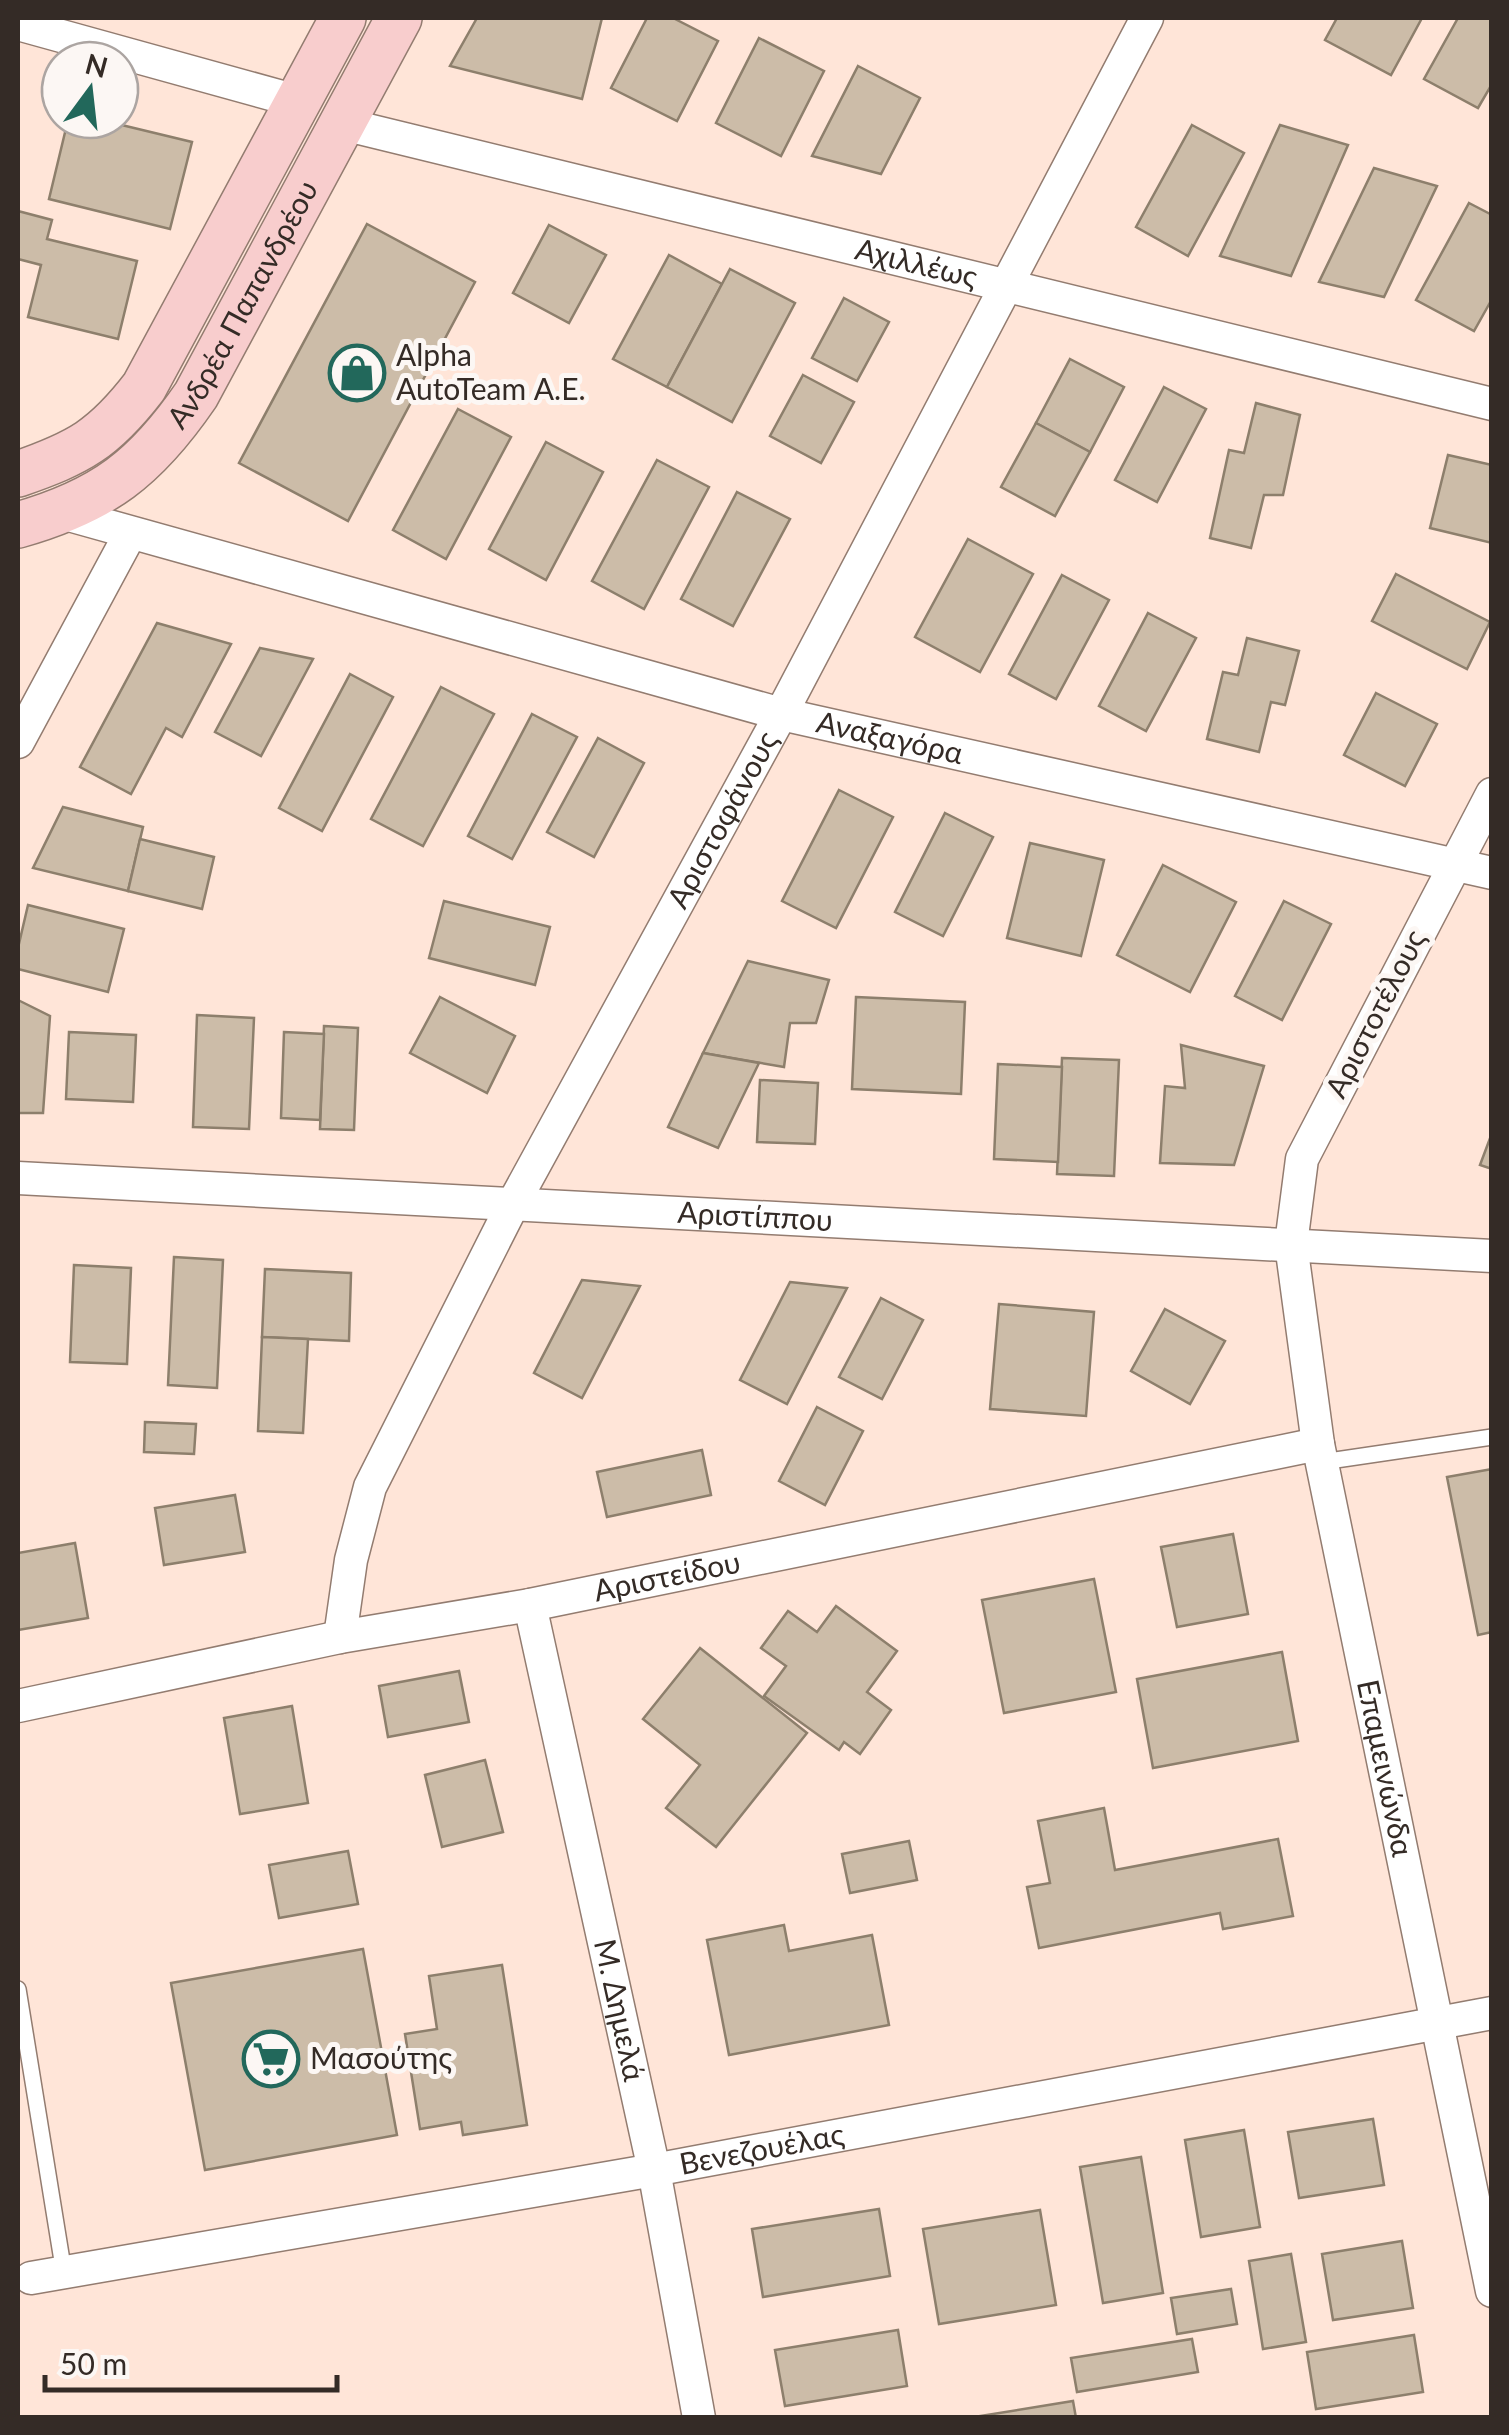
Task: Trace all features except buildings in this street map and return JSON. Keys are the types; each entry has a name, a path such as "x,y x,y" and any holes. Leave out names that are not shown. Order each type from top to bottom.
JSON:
{"main road":[{"name":"Ανδρέα Παπανδρέου","path":"18,474 92,443 118,420 144,387 344,18"},
{"name":"Ανδρέα Παπανδρέου","path":"18,525 62,512 104,492 142,462 173,429 196,396 398,18"}],"street":[{"name":"Αριστοφάνους","path":"340,1637 351,1560 370,1487 513,1204 781,714 1148,18"},
{"path":"19,29 300,102"},
{"name":"Αχιλλέως","path":"343,124 1492,404"},
{"name":"Αναξαγόρα","path":"62,512 781,714 1492,874"},
{"path":"18,742 130,534"},
{"name":"Αριστοτέλους","path":"1291,1244 1302,1159 1492,794"},
{"name":"Αριστίππου","path":"18,1178 1492,1256"},
{"name":"Επαμεινώνδα","path":"1291,1244 1320,1453 1492,2292"},
{"name":"Αριστείδου","path":"18,1706 340,1637 530,1606 1320,1453"},
{"name":"Μ. Δημελά","path":"530,1606 654,2170 700,2418"},
{"name":"Βενεζουέλας","path":"31,2278 654,2170 1492,2012"}],"lane":[{"path":"1320,1453 1492,1437"},
{"path":"18,1988 64,2272"}],"place":[{"name":"Alpha AutoTeam Α.Ε.","path":"357,373"},
{"name":"Μασούτης","path":"271,2059"}]}
